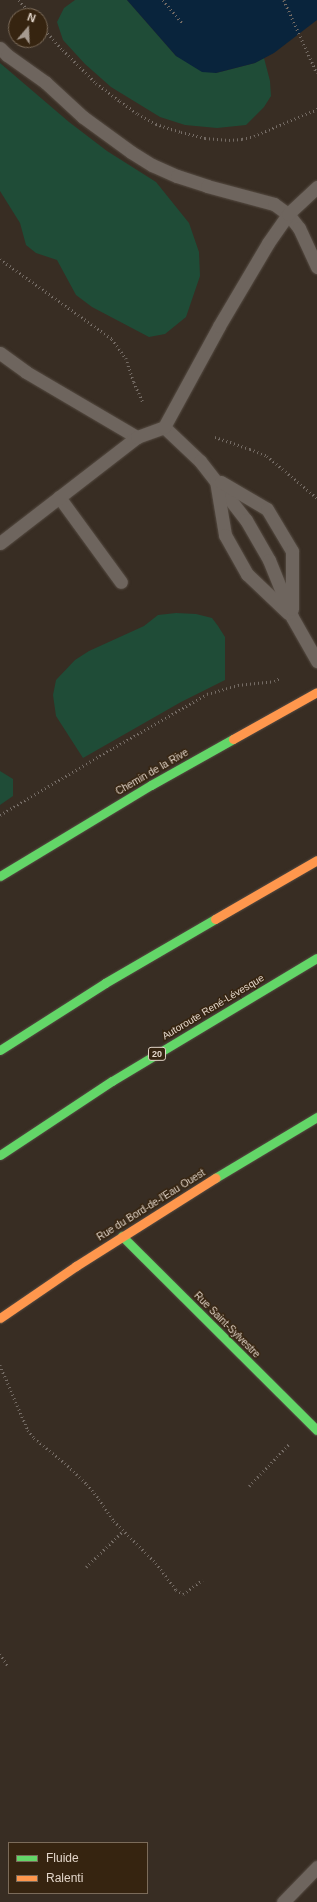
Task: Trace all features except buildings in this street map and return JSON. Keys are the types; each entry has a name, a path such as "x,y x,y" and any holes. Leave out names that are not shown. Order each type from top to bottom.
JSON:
{"main road":[{"name":"Chemin de la Rive","path":"0,876 151,785 317,692"},
{"path":"0,1050 105,983 317,860"},
{"name":"Autoroute René-Lévesque","path":"0,1155 112,1081 317,958"},
{"name":"Rue du Bord-de-l'Eau Ouest","path":"0,1318 122,1236 317,1117"},
{"name":"Rue Saint-Sylvestre","path":"122,1236 317,1430"}],"lane":[{"path":"0,48 7,55 45,82 83,117 131,152 152,165 177,176 207,186 274,204 288,214 299,228 317,267"},
{"path":"0,543 137,437 164,427 219,326 268,243 288,214 317,187"},
{"path":"0,353 26,372 137,437"},
{"path":"164,427 200,461 216,479 246,520 265,554 292,617 317,661"},
{"path":"216,479 267,509 292,551 292,617"},
{"path":"216,479 225,535 247,574 292,617"},
{"path":"59,498 121,582"},
{"path":"283,1902 317,1868"}],"path":[{"path":"20,0 26,8"},
{"path":"163,0 183,24"},
{"path":"284,0 317,73"},
{"path":"48,33 68,56 96,83 120,101 138,114 156,124 181,132 205,138 229,140 242,139 254,136 317,109"},
{"path":"0,259 112,339 126,358 143,402"},
{"path":"215,437 250,448 267,456 317,498"},
{"path":"0,815 207,694 238,685 274,681"},
{"path":"0,1365 28,1430 34,1438 65,1462 87,1484 99,1498 114,1522 156,1563 176,1590 183,1594 202,1580"},
{"path":"249,1486 309,1422"},
{"path":"86,1566 123,1531"},
{"path":"0,1654 8,1666"}],"green space":[{"path":"75,0 127,0 176,56 216,73 255,63 264,58 270,81 271,96 264,107 246,125 217,128 185,125 160,117 111,87 85,64 63,40 57,22 64,8"},
{"path":"0,63 69,122 107,151 156,182 189,223 199,252 200,276 186,317 165,334 149,337 92,307 76,295 57,260 36,253 26,245 20,223 0,191"},
{"path":"176,613 196,614 212,618 218,626 225,637 225,680 181,702 83,758 56,716 53,695 56,680 75,660 89,651 144,626 158,615"},
{"path":"0,771 13,779 13,796 0,805"}],"water":[{"path":"127,0 317,0 317,20 274,53 255,63 216,73 202,72 176,56"}],"traffic: fast":[{"path":"0,876 151,785 233,739"},
{"path":"0,1050 105,983 215,919"},
{"path":"0,1155 112,1081 317,958"},
{"path":"215,1178 317,1117"},
{"path":"122,1236 317,1430"}],"traffic: slow":[{"path":"233,739 317,692"},
{"path":"215,919 317,860"},
{"path":"0,1318 76,1266 215,1178"}]}
